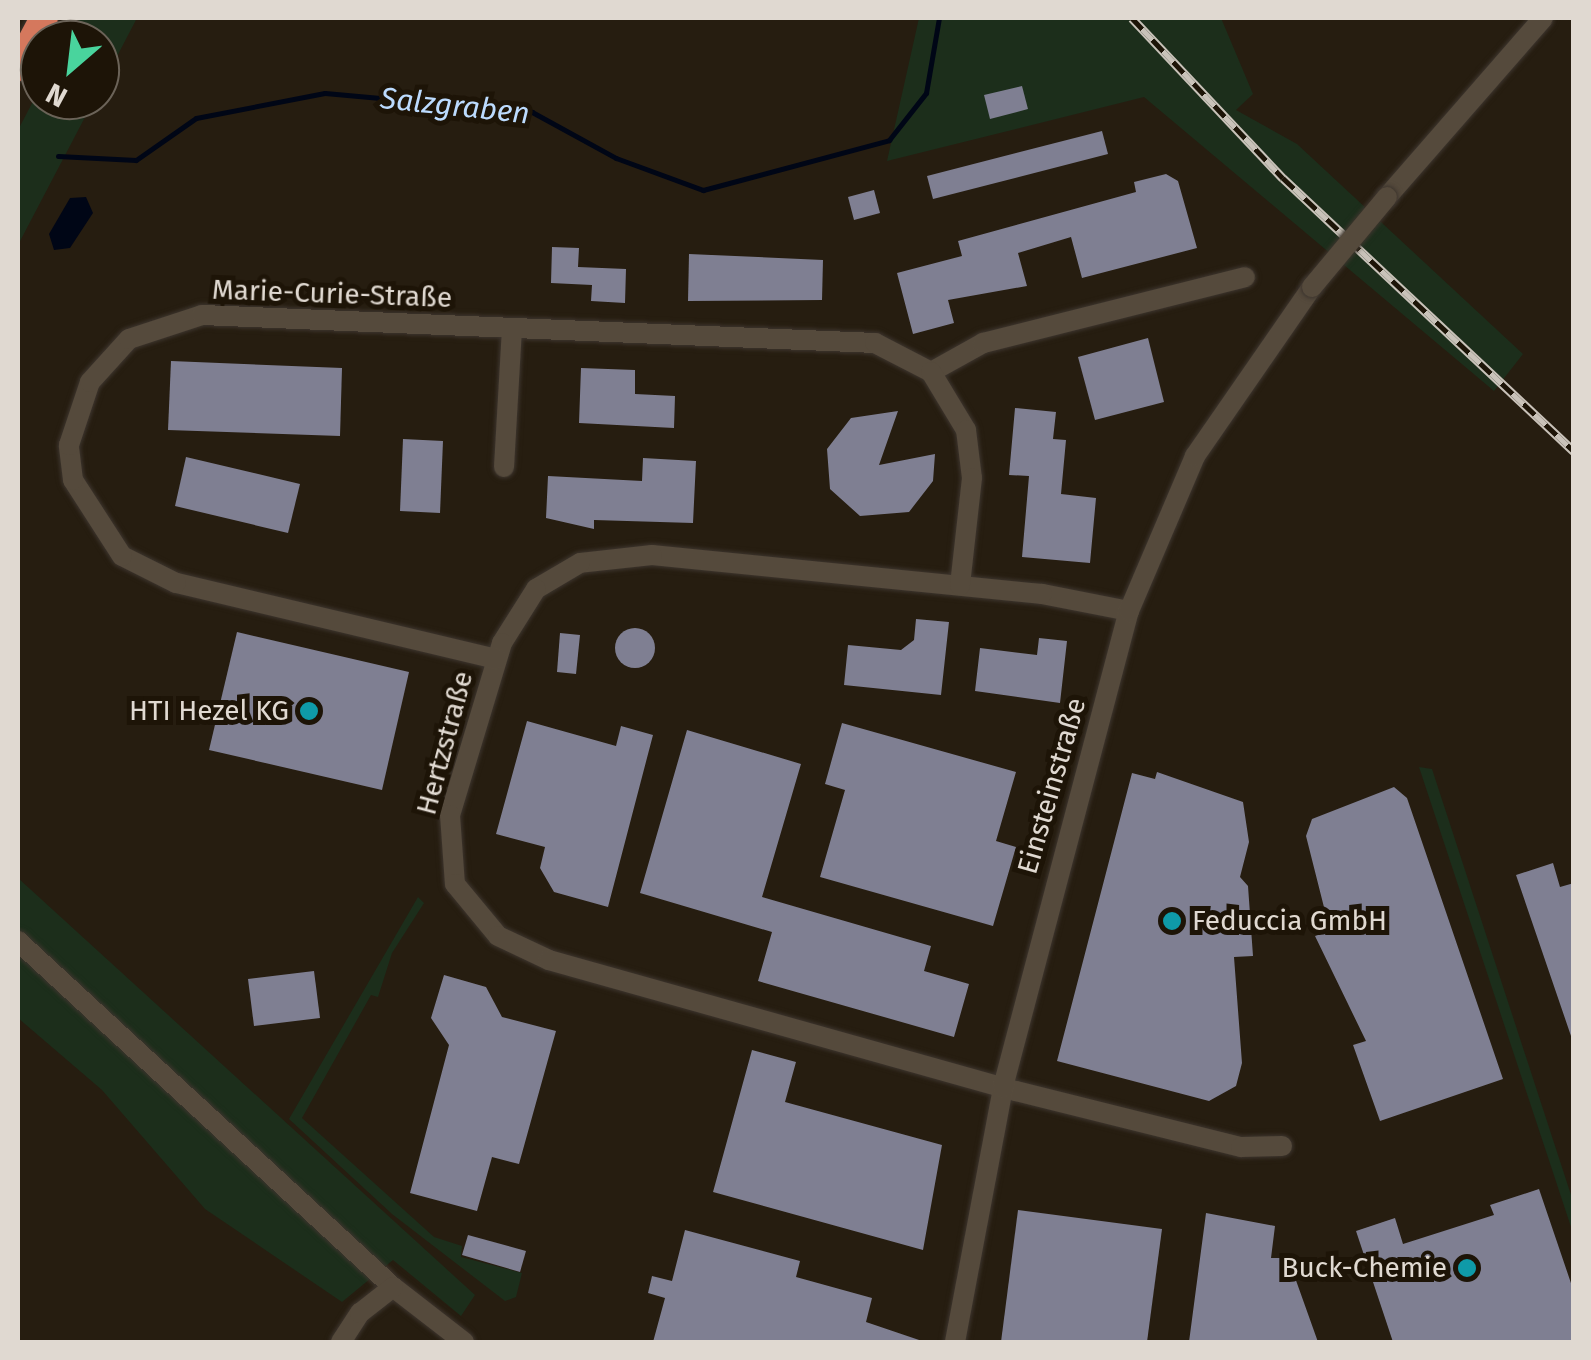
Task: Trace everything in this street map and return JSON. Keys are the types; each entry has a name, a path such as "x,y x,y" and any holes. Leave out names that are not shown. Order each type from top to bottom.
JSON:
{"highway":[{"path":"18,68 44,18"}],"street":[{"name":"Einsteinstraße","path":"955,1342 1003,1087 1129,611 1195,456 1312,288 1387,196 1544,18"},
{"path":"931,372 983,343 1245,277"},
{"name":"Marie-Curie-Straße","path":"496,659 148,573 122,556 84,507 69,444 90,382 129,339 156,325 202,315 858,339 895,350 931,372 957,409 972,452 960,585"},
{"path":"504,467 512,328"},
{"name":"Hertzstraße","path":"1129,611 960,585 652,555 597,558 536,589 496,659 448,839 460,895 498,936 549,960 1003,1087 1240,1147 1282,1146"},
{"path":"18,941 394,1287 464,1342"},
{"path":"341,1342 360,1313 394,1287"}],"green space":[{"path":"137,18 120,51 120,20 79,20"},
{"path":"919,18 1221,18 1253,94 1236,110 1297,144 1523,354 1494,391 1144,97 887,161"},
{"path":"23,120 84,120 18,245 18,130"},
{"path":"1419,767 1432,769 1573,1201 1573,1233"},
{"path":"18,878 475,1295 461,1316 393,1260 342,1302 205,1209 102,1090 18,1018"},
{"path":"418,897 424,903 392,953 378,997 371,995 302,1118 434,1237 462,1246 461,1257 522,1273 516,1297 505,1301 392,1214 289,1119"}],"water":[{"path":"86,197 93,213 70,248 54,250 49,234 70,198"}],"building":[{"path":"1022,86 1028,109 990,119 984,95"},
{"path":"1102,131 1108,154 933,199 927,176"},
{"path":"1166,174 1178,181 1197,248 1082,278 1071,237 1018,253 1027,286 948,300 954,323 913,334 897,273 962,256 958,241 1136,192 1134,182"},
{"path":"874,190 880,213 854,220 848,197"},
{"path":"552,247 579,248 578,267 626,269 625,303 591,301 592,285 551,283"},
{"path":"689,254 823,260 822,300 688,301"},
{"path":"1148,338 1164,402 1095,420 1078,357"},
{"path":"171,361 342,368 340,436 168,430"},
{"path":"581,368 635,370 635,394 675,396 674,428 579,423"},
{"path":"1015,408 1056,412 1053,439 1066,440 1061,494 1096,498 1090,563 1022,557 1029,476 1009,475"},
{"path":"898,411 879,465 935,454 933,481 909,512 860,516 830,489 827,449 851,418"},
{"path":"403,439 443,441 440,513 400,511"},
{"path":"186,457 300,484 288,533 175,506"},
{"path":"643,458 696,461 693,523 594,520 594,529 546,518 548,476 642,481"},
{"path":"916,619 949,622 941,695 844,685 848,645 901,650 914,640"},
{"path":"635,628 649,634 655,648 649,662 635,668 621,662 615,648 621,634"},
{"name":"HTI Hezel KG","path":"237,632 409,672 382,790 209,750"},
{"path":"560,633 580,635 576,674 557,672"},
{"path":"1039,638 1067,641 1060,703 975,691 980,648 1037,655"},
{"path":"527,721 616,746 621,726 653,735 608,907 554,892 540,868 545,847 496,834"},
{"path":"842,723 1016,772 996,841 1016,847 993,926 820,877 845,790 825,784"},
{"path":"687,730 801,764 762,897 931,946 924,971 969,984 954,1037 758,981 772,932 640,893"},
{"name":"Feduccia GmbH","path":"1157,772 1243,802 1249,842 1240,877 1248,886 1253,956 1234,957 1242,1063 1236,1086 1209,1101 1057,1061 1132,773 1155,779"},
{"path":"1394,787 1407,798 1503,1079 1380,1121 1353,1045 1366,1041 1315,936 1330,931 1306,836 1312,819"},
{"path":"1553,863 1560,887 1574,883 1571,1036 1516,875"},
{"path":"314,971 320,1018 254,1026 248,979"},
{"path":"444,975 486,987 502,1017 556,1031 519,1164 492,1157 477,1211 410,1193 449,1045 431,1018"},
{"path":"752,1050 796,1062 785,1102 942,1145 923,1250 713,1192"},
{"name":"Buck-Chemie","path":"1539,1189 1574,1292 1574,1342 1393,1342 1356,1231 1395,1218 1403,1244 1494,1215 1490,1205"},
{"path":"1018,1210 1162,1229 1147,1342 1001,1342"},
{"path":"1206,1213 1275,1226 1271,1258 1288,1258 1318,1342 1189,1342"},
{"path":"685,1230 800,1261 796,1277 872,1298 866,1322 925,1342 653,1342 665,1298 648,1293 652,1276 672,1281"},
{"path":"468,1235 526,1251 520,1272 462,1255"}],"waterway":[{"name":"Salzgraben","path":"58,156 136,160 196,118 325,93 532,112 616,158 703,190 889,140 926,93 939,18"}],"railway":[{"path":"1132,18 1283,178 1574,451"}],"place":[{"name":"HTI Hezel KG","path":"309,711"},
{"name":"Feduccia GmbH","path":"1172,921"},
{"name":"Buck-Chemie","path":"1467,1268"}]}
